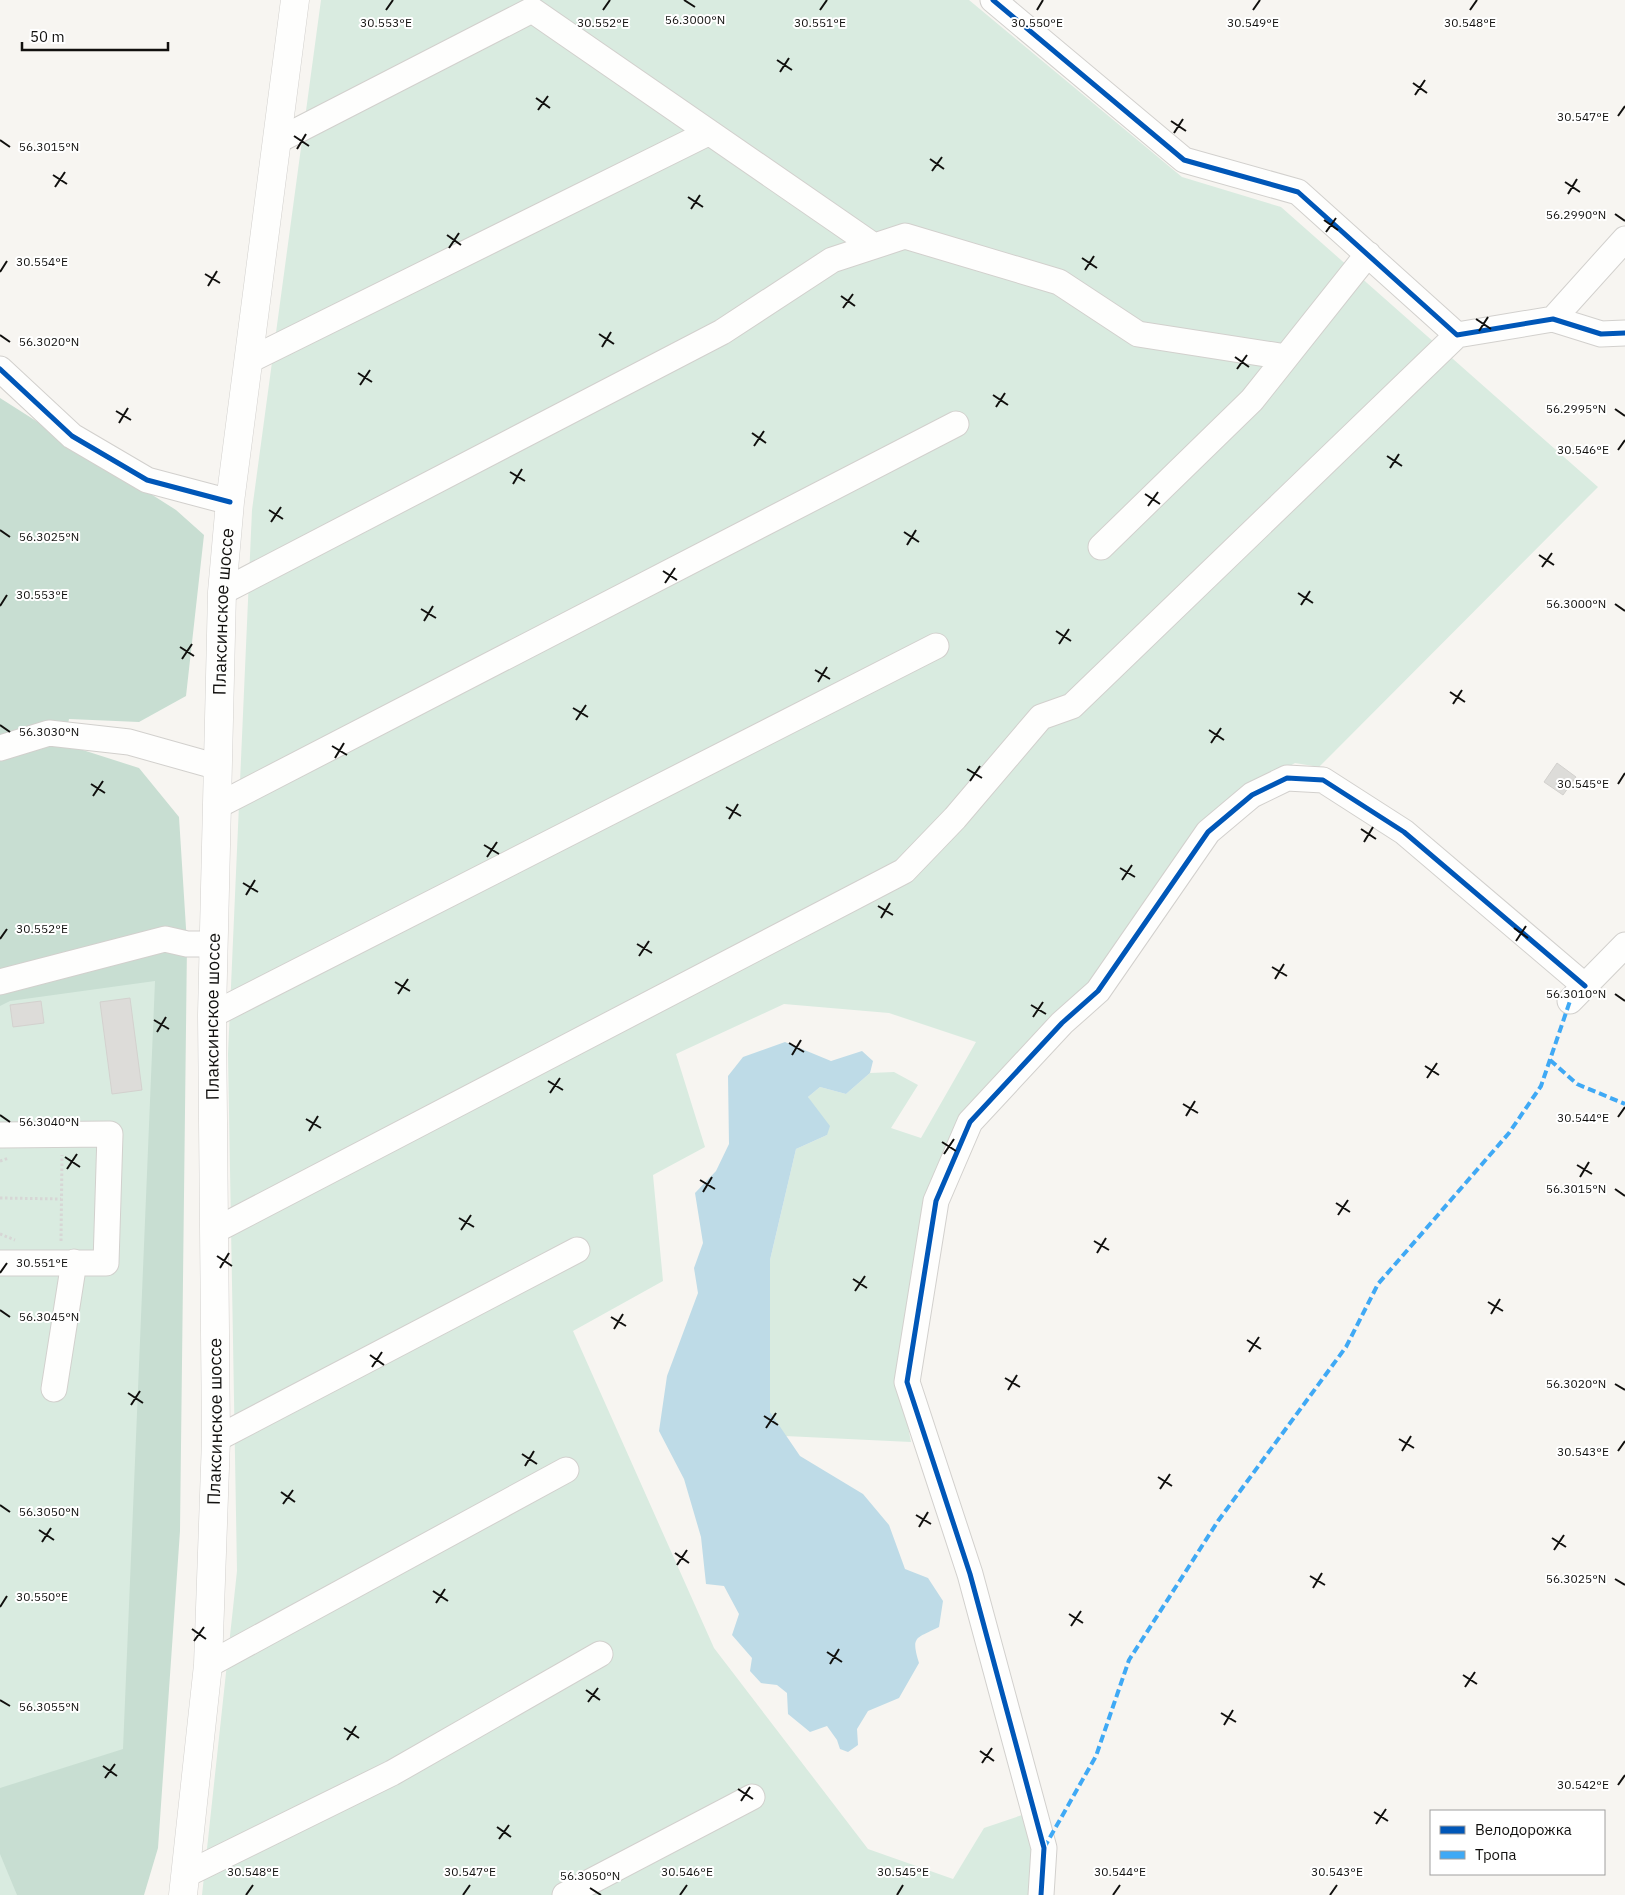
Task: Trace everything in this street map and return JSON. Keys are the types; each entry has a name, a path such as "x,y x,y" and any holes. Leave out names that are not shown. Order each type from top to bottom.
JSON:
{"main road":[{"name":"Плаксинское шоссе","path":"184,1885 208,1665 216,1439 212,1015 222,592 230,502 295,0"}],"street":[{"path":"993,0 1184,160 1298,192 1457,335"},
{"path":"277,141 532,10 874,246"},
{"path":"248,361 708,133"},
{"path":"222,592 722,332 832,260 906,236 1059,282 1138,334 1286,357"},
{"path":"1553,319 1625,238"},
{"path":"1102,547 1252,400 1368,254"},
{"path":"214,1231 904,871 956,818 1041,717 1072,706 1457,335 1553,319 1601,334 1625,333"},
{"path":"0,369 72,436 147,480 230,502"},
{"path":"217,806 956,424"},
{"path":"212,1015 936,646"},
{"path":"0,748 49,733 129,742 218,767"},
{"path":"1042,1895 1044,1848 970,1574 907,1382 936,1201 970,1122 1062,1023 1098,991 1208,832 1252,795 1287,778 1323,780 1404,832 1578,993 1625,945"},
{"path":"0,983 165,939 187,944 214,944"},
{"path":"0,1136 110,1134 106,1263 67,1255 0,1263"},
{"path":"216,1439 577,1250"},
{"path":"54,1389 67,1255"},
{"path":"208,1665 566,1470"},
{"path":"184,1885 392,1773 600,1654"},
{"path":"565,1895 752,1798"}],"path":[{"path":"62,1148 61,1199 67,1255"},
{"path":"0,1198 61,1199"}],"green space":[{"path":"321,0 969,0 1182,177 1281,207 1598,487 1319,767 1295,763 1251,788 1201,821 1106,968 956,1136 911,1270 911,1316 899,1380 911,1442 785,1436 770,1412 770,1260 796,1149 827,1135 808,1097 820,1087 846,1094 870,1073 894,1072 918,1085 891,1128 921,1138 976,1042 889,1013 784,1004 676,1054 705,1147 653,1175 663,1281 573,1331 714,1648 868,1849 953,1879 984,1828 1025,1814 1035,1849 1033,1895 202,1895 237,1571 228,1054 252,510"},
{"path":"0,398 176,510 204,535 186,696 139,722 69,719 64,744 139,768 179,817 187,944 180,1531 158,1848 144,1895 17,1895 0,1854 0,1788 123,1749 155,981 10,1001 0,1006"},
{"path":"165,939 117,1895 0,1895 0,982"}],"water":[{"path":"785,1042 831,1061 862,1051 873,1061 870,1073 846,1094 820,1087 808,1097 830,1126 827,1135 796,1149 770,1260 770,1412 800,1456 863,1494 889,1525 905,1569 928,1578 943,1601 939,1627 917,1639 915,1643 919,1663 899,1698 868,1711 857,1729 858,1745 848,1752 840,1749 837,1740 827,1726 810,1732 788,1714 787,1693 777,1685 761,1683 750,1671 752,1658 732,1635 739,1614 724,1586 706,1584 701,1537 684,1479 659,1431 667,1376 698,1293 694,1268 703,1243 695,1193 716,1171 729,1144 728,1076 743,1057"}],"building":[{"path":"1557,763 1576,777 1563,795 1544,782"},
{"path":"130,998 142,1090 112,1094 100,1002"},
{"path":"41,1001 44,1023 13,1027 10,1005"}],"marked path":[{"path":"1044,1848 1096,1756 1129,1660 1218,1521 1346,1347 1378,1284 1509,1133 1541,1086 1570,1001"},
{"path":"1550,1060 1577,1084 1625,1104"}],"cycle path":[{"path":"993,0 1184,160 1298,192 1457,335 1553,319 1601,334 1625,333"},
{"path":"0,369 72,436 147,480 230,502"},
{"path":"1041,1895 1044,1848 970,1574 907,1382 936,1201 970,1122 1062,1023 1098,991 1208,832 1252,795 1287,778 1323,780 1404,832 1585,986"}]}
